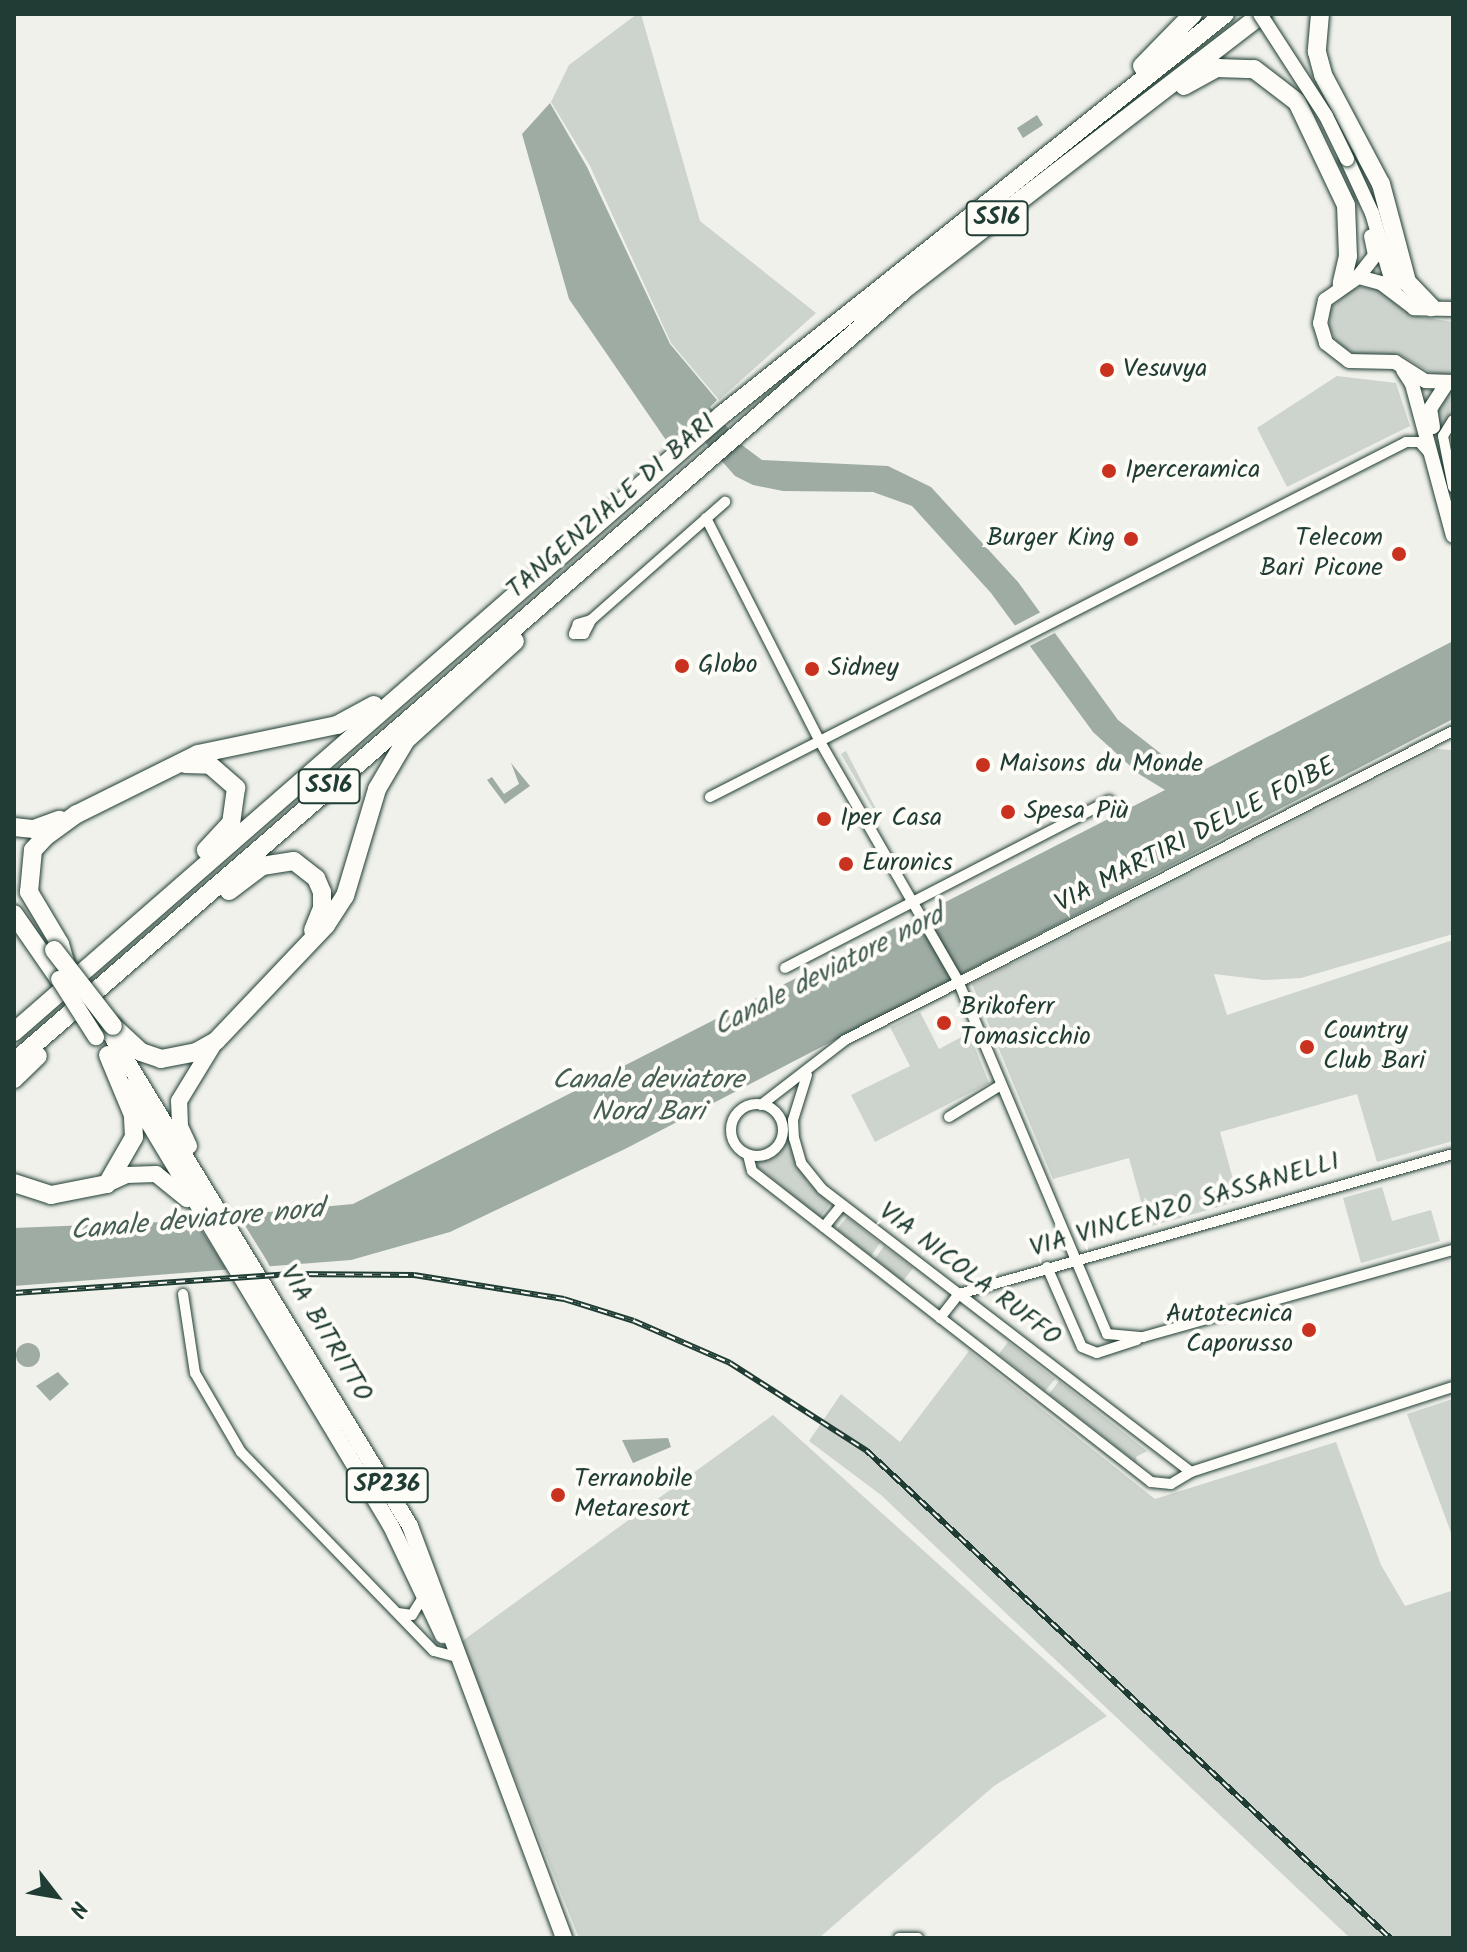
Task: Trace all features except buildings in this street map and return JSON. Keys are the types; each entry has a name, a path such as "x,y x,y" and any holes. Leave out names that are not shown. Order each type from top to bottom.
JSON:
{"highway":[{"path":"1112,101 1193,14"},
{"name":"TANGENZIALE DI BARI","path":"14,1032 66,981 128,933 723,414 1225,14"},
{"name":"TANGENZIALE DI BARI","path":"14,1062 905,289 1261,14"},
{"path":"1320,14 1317,52 1323,75 1381,184 1407,282 1431,307"},
{"path":"1133,113 1166,101 1199,75 1217,68 1254,69 1284,88 1316,132 1346,205 1350,280"},
{"path":"14,891 66,981 105,1031 141,1052 161,1059 196,1052 216,1041 307,941 326,925 352,881 377,789 406,740 524,633 557,589"},
{"path":"14,827 34,829 77,814 198,754 354,720 401,682 440,662"},
{"path":"128,933 147,902 221,837 237,809 236,788 221,771 198,762 174,766"},
{"path":"66,981 60,944 29,892 29,867 45,837 77,814"},
{"path":"103,985 133,974 247,875 277,861 306,867 322,892 322,908 307,941"},
{"path":"14,914 49,954"},
{"path":"14,928 38,962 66,981"},
{"path":"14,1017 66,981"},
{"path":"14,1079 46,1050 60,1022"},
{"path":"14,1183 38,1190 76,1194 107,1184 134,1137 133,1115 108,1055"},
{"path":"14,1169 38,1190"}],"main road":[{"name":"VIA BITRITTO","path":"105,1031 108,1055 162,1130"},
{"name":"VIA BITRITTO","path":"105,1031 283,1329 410,1526 437,1586 456,1657"},
{"path":"216,1041 183,1087 180,1127 282,1299 283,1329"},
{"path":"107,1184 142,1172 168,1179 179,1188 257,1313 283,1329"},
{"name":"VIA BITRITTO","path":"283,1329 391,1526 456,1657 564,1938"}],"street":[{"path":"1261,14 1326,116 1347,159 1372,213 1395,292"},
{"path":"1347,159 1375,255 1321,310 1326,343 1349,361 1395,362 1425,381 1450,383"},
{"path":"1350,280 1395,292 1414,308 1453,309"},
{"path":"1395,362 1412,384 1453,536"},
{"path":"1450,383 1429,413 1453,488"},
{"path":"1453,420 1443,436 1453,488"},
{"path":"710,797 1406,442 1423,445 1434,460"},
{"path":"591,620 725,502"},
{"path":"706,518 819,740 958,981 1107,1334 1114,1338 1143,1337"},
{"name":"VIA MARTIRI DELLE FOIBE","path":"761,1105 808,1072 845,1040 1453,731"},
{"path":"785,968 916,907 1109,801"},
{"name":"VIA NICOLA RUFFO","path":"808,1072 793,1120 794,1138 801,1163 841,1206 1191,1472"},
{"path":"949,1117 1001,1085"},
{"path":"793,1120 782,1129 772,1151 748,1155 735,1145 731,1128 738,1112 761,1105 776,1113 782,1129 794,1138"},
{"name":"VIA VINCENZO SASSANELLI","path":"959,1294 1453,1154"},
{"name":"VIA NICOLA RUFFO","path":"748,1155 752,1171 1151,1482 1171,1484 1191,1472 1453,1387"},
{"path":"824,1227 841,1206"},
{"path":"1047,1267 1082,1347 1097,1353 1116,1350 1143,1337 1453,1250"},
{"path":"183,1294 195,1373 225,1429 258,1472 434,1651 456,1657"},
{"path":"940,1318 959,1294"},
{"path":"398,1613 412,1615 424,1603 424,1594"},
{"path":"899,1938 918,1938"}],"shaded area":[{"path":"641,14 700,221 816,313 719,400 671,343 590,166 551,102 569,65"},
{"path":"1352,288 1379,290 1410,315 1453,322 1453,373 1437,376 1400,355 1360,356 1339,346 1329,327 1330,309"},
{"path":"1337,376 1396,383 1410,426 1287,487 1257,428"},
{"path":"1453,388 1453,414 1439,429 1435,413 1445,392"},
{"path":"1437,749 1453,750 1453,934 1301,978 1264,980 1214,974 1227,1015 1453,940 1453,1141 1377,1162 1357,1094 1220,1132 1239,1201 1148,1227 1129,1158 1053,1179 972,984"},
{"path":"846,751 877,811 875,812 841,754"},
{"path":"920,1012 939,1049 969,1033 989,1083 875,1142 851,1095 910,1066 890,1027"},
{"path":"790,1141 807,1181 830,1204 820,1217 755,1165"},
{"path":"1382,1187 1392,1221 1431,1210 1440,1241 1361,1263 1343,1198"},
{"path":"847,1217 880,1243 871,1256 837,1229"},
{"path":"884,1246 913,1268 903,1281 875,1259"},
{"path":"1008,1342 1055,1379 1045,1391 999,1354"},
{"path":"969,1351 1155,1499 1336,1442 1381,1565 1405,1606 1451,1591 1453,1599 1453,1938 1350,1938 881,1495 809,1441 841,1394 900,1442"},
{"path":"1059,1381 1147,1451 1136,1457 1137,1463 1049,1394"},
{"path":"1453,1399 1453,1538 1407,1414"},
{"path":"773,1415 1107,1716 994,1786 819,1938 579,1938 461,1642"}],"water":[{"name":"Canale deviatore Nord Bari","path":"550,103 587,167 670,344 717,400 710,407 742,445 762,460 888,466 931,487 1018,582 1118,720 1178,767 1192,776 1453,641 1453,719 625,1149 450,1232 351,1260 14,1286 14,1228 162,1222 353,1204 1165,790 1139,774 1093,732 991,593 912,506 873,492 783,491 753,485 735,476 690,425 668,443 569,299 522,134"},
{"path":"1037,115 1043,125 1023,138 1017,128"},
{"path":"511,763 530,786 505,804 487,780 492,777 504,794 519,784"},
{"path":"28,1343 37,1346 40,1355 37,1364 28,1367 19,1364 16,1355 19,1346"},
{"path":"58,1372 69,1384 50,1401 36,1386"},
{"path":"668,1438 671,1447 633,1463 622,1440"}],"pier":[{"path":"1041,612 1055,633 1028,647 1014,626"},
{"path":"236,1211 272,1271 230,1275 192,1215"}],"railway":[{"path":"14,1293 291,1274 414,1275 564,1299 634,1321 730,1363 867,1451 1390,1938"}],"place":[{"name":"Vesuvya","path":"1107,370"},
{"name":"Iperceramica","path":"1109,471"},
{"name":"Burger King","path":"1131,539"},
{"name":"Telecom Bari Picone","path":"1399,554"},
{"name":"Globo","path":"682,666"},
{"name":"Sidney","path":"812,669"},
{"name":"Maisons du Monde","path":"983,765"},
{"name":"Spesa Più","path":"1008,812"},
{"name":"Iper Casa","path":"824,819"},
{"name":"Euronics","path":"846,864"},
{"name":"Brikoferr Tomasicchio","path":"944,1023"},
{"name":"Country Club Bari","path":"1307,1047"},
{"name":"Autotecnica Caporusso","path":"1309,1330"},
{"name":"Terranobile Metaresort","path":"558,1495"}],"water label":[{"name":"Canale deviatore nord","path":"829,972"},
{"name":"Canale deviatore nord","path":"197,1221"}]}
